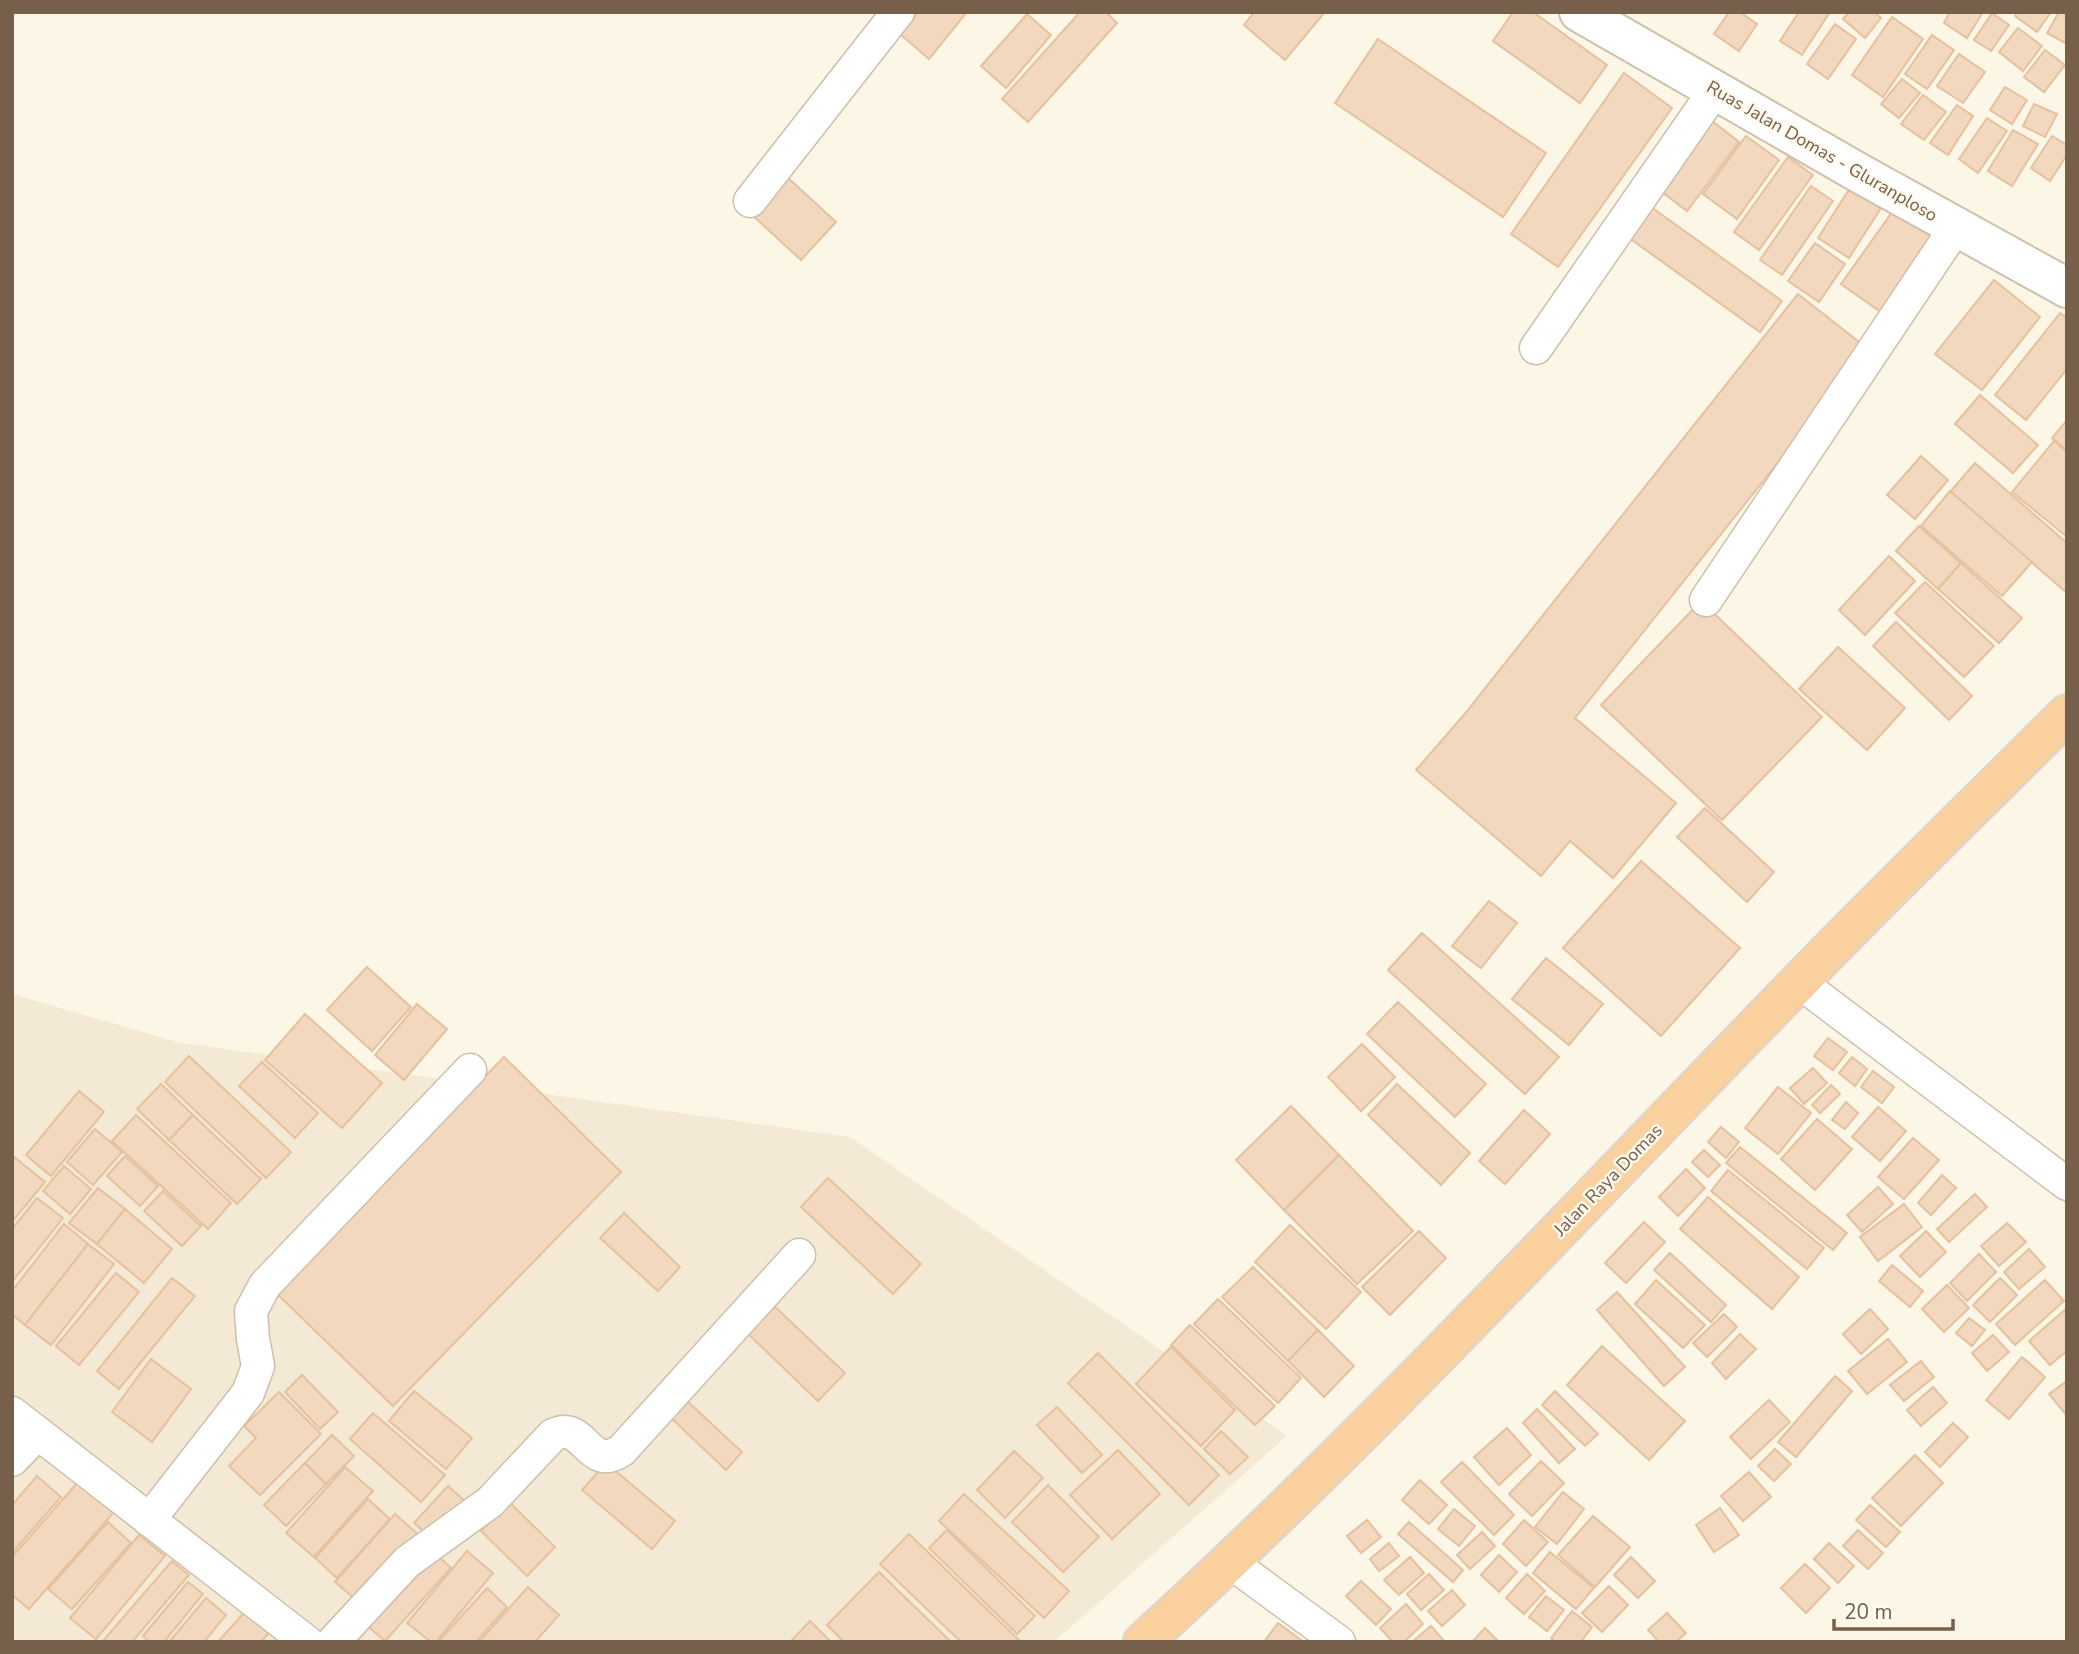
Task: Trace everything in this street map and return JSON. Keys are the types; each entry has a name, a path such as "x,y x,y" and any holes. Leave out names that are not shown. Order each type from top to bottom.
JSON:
{"highway":[{"name":"Jalan Raya Domas","path":"1143,1642 1230,1562 1496,1297 1799,982 2067,714"}],"main road":[{"name":"Ruas Jalan Domas - Gluranploso","path":"1579,12 2067,288"}],"street":[{"path":"750,201 898,12"},
{"path":"1536,348 1715,90"},
{"path":"1706,600 1956,227"},
{"path":"1799,982 2067,1184"},
{"path":"149,1520 248,1393 258,1366 251,1311 265,1285 470,1070"},
{"path":"333,1642 407,1562 490,1502 553,1435 563,1431 575,1434 599,1456 608,1457 622,1450 799,1255"},
{"path":"12,1413 307,1642"},
{"path":"12,1460 38,1433"},
{"path":"1230,1562 1339,1642"}],"shaded area":[{"path":"12,994 177,1042 850,1137 1287,1436 1054,1642 12,1642"}],"building":[{"path":"918,12 967,12 929,59 900,34"},
{"path":"1080,12 1106,12 1117,23 1028,122 1002,99"},
{"path":"1254,12 1325,12 1285,60 1244,25"},
{"path":"1513,12 1533,12 1607,65 1580,103 1493,41"},
{"path":"1729,12 1740,12 1757,24 1739,51 1714,34"},
{"path":"1799,12 1830,12 1802,55 1780,41"},
{"path":"1849,12 1874,12 1881,18 1865,38 1843,19"},
{"path":"1950,12 1983,12 1967,38 1944,23"},
{"path":"2017,12 2051,12 2037,32 2015,16"},
{"path":"2059,12 2067,14 2067,44 2047,33"},
{"path":"1992,13 2009,25 1991,51 1974,40"},
{"path":"1027,14 1051,35 1006,88 981,66"},
{"path":"1892,17 1923,39 1883,97 1852,75"},
{"path":"1835,24 1856,39 1828,79 1807,64"},
{"path":"2018,28 2042,46 2023,71 1999,52"},
{"path":"1932,35 1954,50 1927,89 1905,74"},
{"path":"1378,39 1546,153 1503,217 1335,103"},
{"path":"2045,50 2065,65 2044,92 2024,77"},
{"path":"1959,54 1985,72 1963,103 1937,86"},
{"path":"1624,73 1672,108 1558,267 1511,234"},
{"path":"1902,79 1920,93 1899,118 1881,104"},
{"path":"2005,87 2027,100 2012,124 1990,110"},
{"path":"1923,95 1946,112 1924,140 1901,124"},
{"path":"2034,104 2057,114 2045,137 2023,126"},
{"path":"1957,105 1973,116 1948,155 1930,143"},
{"path":"1707,117 1739,142 1687,211 1654,186"},
{"path":"1987,118 2007,131 1978,173 1959,159"},
{"path":"2013,130 2038,144 2012,186 1988,171"},
{"path":"1746,136 1779,160 1737,219 1703,194"},
{"path":"2052,136 2067,145 2067,155 2050,181 2031,168"},
{"path":"1788,157 1813,175 1759,250 1734,232"},
{"path":"786,176 836,222 801,260 750,213"},
{"path":"1811,186 1833,201 1782,275 1760,260"},
{"path":"1850,188 1881,208 1849,258 1818,238"},
{"path":"1900,201 1944,231 1885,315 1841,284"},
{"path":"1647,204 1782,301 1760,332 1625,235"},
{"path":"1815,243 1845,264 1819,302 1788,281"},
{"path":"1994,280 2040,317 1982,390 1935,354"},
{"path":"1798,294 1868,349 1575,718 1676,803 1613,878 1570,841 1541,876 1416,770 1463,716"},
{"path":"2060,313 2067,318 2067,369 2026,420 1995,395"},
{"path":"1980,395 2038,445 2013,473 1955,424"},
{"path":"2067,420 2067,450 2052,438"},
{"path":"2054,441 2067,452 2067,537 2012,492"},
{"path":"1921,456 1948,480 1915,519 1887,495"},
{"path":"1975,463 2067,543 2067,593 1950,492"},
{"path":"1950,491 2032,562 2002,596 1921,526"},
{"path":"1919,526 1961,563 1938,589 1896,551"},
{"path":"1889,556 1915,581 1865,635 1839,610"},
{"path":"1961,563 2022,618 1999,643 1938,589"},
{"path":"1925,582 1994,646 1964,677 1895,613"},
{"path":"1701,601 1822,717 1722,820 1601,705"},
{"path":"1896,622 1972,696 1949,720 1873,646"},
{"path":"1838,647 1905,708 1867,750 1799,689"},
{"path":"1705,808 1774,872 1747,902 1677,837"},
{"path":"1641,861 1740,948 1661,1036 1563,948"},
{"path":"1489,901 1517,923 1481,968 1452,946"},
{"path":"1422,933 1559,1057 1525,1094 1388,970"},
{"path":"1546,958 1603,1004 1569,1045 1512,999"},
{"path":"367,967 411,1007 372,1051 327,1010"},
{"path":"1398,1002 1486,1084 1455,1117 1367,1034"},
{"path":"417,1004 447,1029 404,1080 375,1055"},
{"path":"305,1014 382,1083 342,1128 265,1060"},
{"path":"1828,1038 1847,1052 1833,1070 1814,1056"},
{"path":"1362,1044 1395,1077 1361,1111 1328,1077"},
{"path":"189,1056 291,1152 266,1178 165,1082"},
{"path":"504,1057 621,1172 393,1406 275,1292"},
{"path":"1852,1057 1867,1069 1855,1086 1839,1073"},
{"path":"262,1062 318,1113 295,1138 239,1086"},
{"path":"1813,1068 1827,1083 1804,1104 1790,1088"},
{"path":"1873,1071 1894,1087 1882,1103 1861,1087"},
{"path":"161,1084 193,1115 169,1140 137,1109"},
{"path":"1397,1084 1470,1153 1441,1185 1368,1115"},
{"path":"1831,1085 1840,1094 1820,1113 1812,1105"},
{"path":"1778,1087 1811,1113 1778,1154 1745,1128"},
{"path":"79,1091 104,1112 51,1176 26,1155"},
{"path":"1846,1102 1858,1113 1845,1129 1832,1120"},
{"path":"1291,1106 1339,1155 1284,1210 1236,1160"},
{"path":"1878,1107 1906,1131 1880,1161 1852,1137"},
{"path":"1524,1110 1550,1134 1505,1184 1479,1161"},
{"path":"136,1115 231,1203 208,1229 112,1141"},
{"path":"193,1115 261,1179 237,1204 169,1140"},
{"path":"1817,1119 1852,1149 1815,1190 1781,1159"},
{"path":"1721,1127 1739,1142 1726,1158 1708,1142"},
{"path":"95,1129 122,1152 93,1185 67,1162"},
{"path":"1913,1138 1939,1160 1904,1199 1878,1177"},
{"path":"1740,1147 1847,1233 1833,1250 1726,1163"},
{"path":"1704,1150 1720,1165 1708,1177 1692,1162"},
{"path":"1339,1155 1413,1231 1357,1284 1284,1210"},
{"path":"125,1156 158,1186 140,1206 107,1176"},
{"path":"12,1157 45,1182 12,1222"},
{"path":"64,1166 91,1189 70,1214 43,1191"},
{"path":"1686,1169 1705,1188 1678,1216 1659,1197"},
{"path":"1728,1170 1824,1248 1807,1269 1711,1191"},
{"path":"1942,1175 1956,1188 1931,1215 1918,1203"},
{"path":"828,1178 921,1264 893,1294 801,1207"},
{"path":"1878,1187 1893,1204 1862,1232 1847,1215"},
{"path":"98,1188 125,1209 97,1244 69,1223"},
{"path":"163,1191 201,1226 182,1246 144,1211"},
{"path":"1975,1194 1987,1207 1949,1242 1937,1229"},
{"path":"1708,1197 1799,1277 1772,1309 1680,1229"},
{"path":"37,1198 63,1218 12,1282 12,1229"},
{"path":"1904,1204 1922,1227 1878,1261 1860,1237"},
{"path":"125,1209 172,1249 144,1283 97,1244"},
{"path":"624,1213 680,1267 658,1291 600,1238"},
{"path":"1644,1222 1665,1242 1626,1283 1605,1263"},
{"path":"2007,1223 2026,1242 1999,1266 1981,1246"},
{"path":"64,1224 88,1244 25,1325 12,1314 12,1291"},
{"path":"1290,1225 1361,1292 1326,1329 1255,1262"},
{"path":"1419,1231 1446,1258 1390,1315 1362,1287"},
{"path":"1926,1231 1946,1252 1920,1277 1900,1256"},
{"path":"88,1244 114,1264 51,1345 25,1325"},
{"path":"2029,1249 2045,1267 2019,1289 2004,1272"},
{"path":"1670,1253 1726,1305 1711,1322 1654,1270"},
{"path":"1979,1254 1996,1272 1967,1301 1950,1283"},
{"path":"1892,1265 1923,1291 1910,1307 1879,1281"},
{"path":"1253,1267 1318,1330 1288,1361 1222,1297"},
{"path":"116,1273 139,1292 79,1365 56,1346"},
{"path":"172,1278 195,1296 119,1389 97,1371"},
{"path":"2000,1278 2017,1295 1990,1322 1973,1305"},
{"path":"1656,1280 1705,1325 1683,1348 1635,1304"},
{"path":"2045,1280 2064,1301 2015,1345 1996,1324"},
{"path":"1947,1285 1969,1308 1944,1332 1922,1309"},
{"path":"1617,1292 1685,1367 1664,1386 1597,1310"},
{"path":"1218,1299 1301,1378 1278,1403 1194,1324"},
{"path":"771,1303 845,1373 818,1401 744,1330"},
{"path":"2067,1308 2067,1351 2050,1365 2029,1341"},
{"path":"1870,1309 1888,1329 1861,1354 1843,1334"},
{"path":"1724,1314 1737,1327 1707,1357 1693,1343"},
{"path":"1969,1318 1985,1330 1972,1346 1956,1333"},
{"path":"1190,1325 1275,1406 1255,1425 1171,1345"},
{"path":"1318,1330 1354,1366 1324,1397 1288,1361"},
{"path":"1740,1334 1756,1349 1726,1379 1712,1363"},
{"path":"1993,1335 2009,1352 1987,1371 1972,1353"},
{"path":"1888,1339 1907,1362 1867,1394 1848,1371"},
{"path":"1602,1346 1685,1421 1649,1460 1567,1385"},
{"path":"1171,1347 1235,1410 1201,1446 1136,1384"},
{"path":"1098,1353 1219,1475 1189,1505 1068,1383"},
{"path":"2022,1357 2045,1377 2009,1419 1986,1400"},
{"path":"151,1359 191,1389 152,1442 112,1412"},
{"path":"1921,1361 1934,1377 1904,1401 1890,1385"},
{"path":"302,1375 338,1412 320,1429 285,1392"},
{"path":"1835,1376 1852,1391 1796,1457 1778,1442"},
{"path":"2067,1381 2067,1416 2049,1394"},
{"path":"1933,1387 1947,1403 1921,1426 1907,1410"},
{"path":"414,1391 472,1438 446,1469 389,1421"},
{"path":"1555,1391 1598,1434 1585,1446 1542,1405"},
{"path":"279,1392 321,1434 260,1495 229,1466 256,1438 244,1426"},
{"path":"686,1400 742,1452 726,1470 670,1417"},
{"path":"1769,1400 1790,1422 1751,1459 1730,1437"},
{"path":"1057,1407 1102,1455 1082,1473 1037,1425"},
{"path":"1537,1409 1575,1449 1559,1463 1523,1423"},
{"path":"373,1413 445,1475 421,1502 350,1439"},
{"path":"1953,1423 1968,1437 1940,1467 1925,1452"},
{"path":"1507,1428 1531,1455 1499,1485 1474,1457"},
{"path":"1221,1431 1248,1457 1230,1474 1204,1449"},
{"path":"332,1435 354,1456 326,1484 305,1463"},
{"path":"1775,1449 1791,1464 1774,1481 1758,1466"},
{"path":"1118,1450 1160,1494 1112,1539 1070,1495"},
{"path":"1014,1451 1043,1478 1005,1518 977,1490"},
{"path":"1915,1455 1943,1483 1901,1526 1872,1498"},
{"path":"1541,1461 1564,1483 1532,1516 1509,1494"},
{"path":"1462,1462 1514,1515 1494,1535 1441,1482"},
{"path":"305,1463 326,1484 286,1526 264,1505"},
{"path":"606,1463 675,1521 652,1549 582,1490"},
{"path":"345,1467 373,1491 314,1557 286,1533"},
{"path":"1749,1472 1771,1497 1743,1521 1721,1496"},
{"path":"37,1476 61,1497 12,1553 12,1505"},
{"path":"1420,1480 1447,1505 1429,1524 1402,1500"},
{"path":"79,1481 114,1512 29,1609 12,1595 12,1557"},
{"path":"1048,1485 1099,1537 1063,1572 1012,1522"},
{"path":"448,1486 466,1502 433,1539 414,1523"},
{"path":"1563,1492 1584,1509 1557,1544 1535,1527"},
{"path":"964,1494 1069,1591 1044,1618 939,1521"},
{"path":"368,1499 390,1519 337,1578 315,1558"},
{"path":"509,1502 555,1547 527,1576 481,1531"},
{"path":"1870,1505 1900,1532 1886,1547 1856,1520"},
{"path":"1720,1508 1739,1535 1714,1552 1696,1525"},
{"path":"1454,1509 1475,1526 1459,1546 1438,1529"},
{"path":"395,1514 422,1538 362,1605 335,1582"},
{"path":"1593,1516 1630,1547 1595,1587 1558,1555"},
{"path":"1367,1520 1381,1537 1361,1553 1347,1536"},
{"path":"1524,1520 1548,1542 1526,1566 1503,1544"},
{"path":"108,1522 131,1543 72,1609 48,1589"},
{"path":"1409,1522 1463,1570 1453,1582 1398,1534"},
{"path":"947,1530 1035,1616 1017,1634 929,1548"},
{"path":"1858,1530 1883,1553 1868,1569 1843,1546"},
{"path":"1482,1532 1495,1546 1470,1569 1457,1555"},
{"path":"909,1534 1021,1642 961,1642 880,1564"},
{"path":"139,1535 165,1556 96,1639 70,1618"},
{"path":"1389,1543 1399,1556 1379,1571 1370,1559"},
{"path":"1829,1543 1854,1566 1838,1583 1814,1559"},
{"path":"433,1551 451,1568 385,1641 366,1625"},
{"path":"467,1551 493,1573 436,1642 431,1642 407,1623"},
{"path":"1550,1552 1594,1588 1576,1609 1533,1573"},
{"path":"1499,1555 1517,1572 1499,1592 1481,1575"},
{"path":"1410,1557 1424,1573 1399,1595 1384,1580"},
{"path":"1631,1557 1655,1581 1638,1598 1614,1575"},
{"path":"172,1561 189,1575 132,1642 102,1642"},
{"path":"1805,1564 1830,1588 1806,1613 1781,1588"},
{"path":"879,1572 951,1642 844,1642 827,1625"},
{"path":"1429,1574 1444,1590 1421,1610 1407,1594"},
{"path":"1527,1574 1545,1591 1524,1614 1506,1598"},
{"path":"1361,1581 1391,1609 1376,1625 1346,1596"},
{"path":"188,1582 203,1594 164,1642 150,1642 143,1636"},
{"path":"1609,1586 1628,1605 1602,1632 1582,1613"},
{"path":"528,1587 559,1615 535,1642 479,1642"},
{"path":"487,1588 507,1607 476,1642 438,1642"},
{"path":"1452,1590 1465,1605 1442,1626 1428,1611"},
{"path":"1546,1596 1564,1610 1547,1631 1529,1617"},
{"path":"206,1598 226,1615 204,1642 169,1642"},
{"path":"1406,1604 1423,1624 1404,1642 1393,1642 1380,1628"},
{"path":"248,1608 272,1629 261,1642 218,1642"},
{"path":"1572,1611 1592,1627 1581,1642 1556,1642 1551,1638"},
{"path":"1667,1613 1686,1633 1676,1642 1659,1642 1648,1630"},
{"path":"810,1621 831,1642 790,1642"},
{"path":"1278,1623 1301,1640 1300,1642 1264,1642"},
{"path":"1431,1626 1445,1642 1412,1642"},
{"path":"1485,1628 1499,1642 1472,1642"}]}
